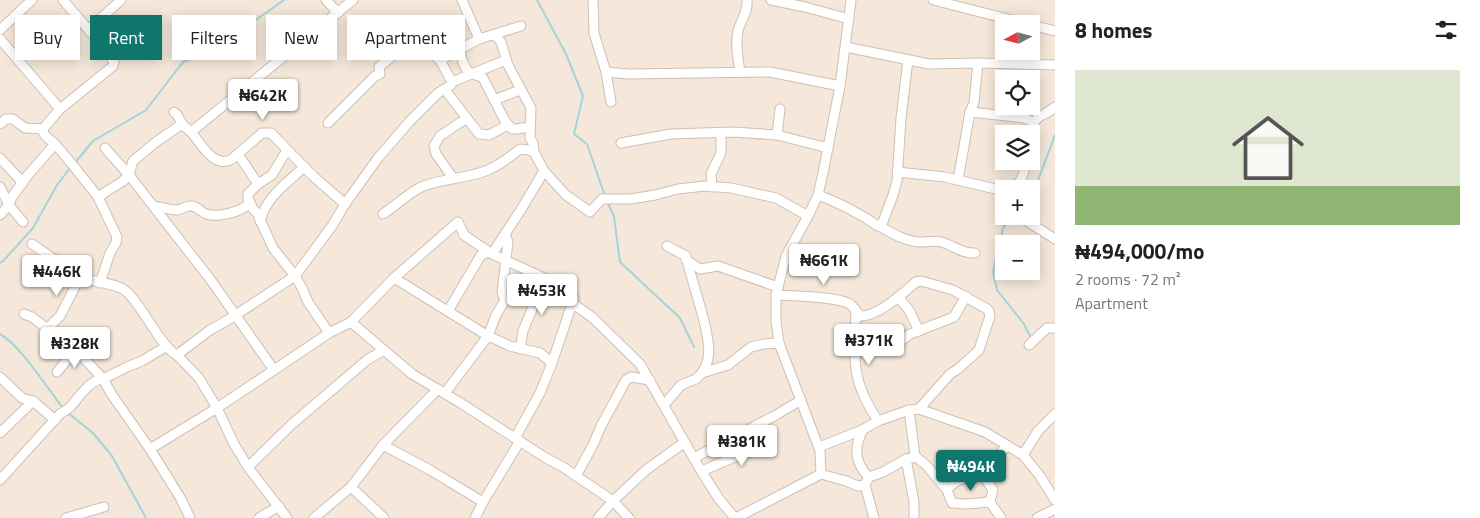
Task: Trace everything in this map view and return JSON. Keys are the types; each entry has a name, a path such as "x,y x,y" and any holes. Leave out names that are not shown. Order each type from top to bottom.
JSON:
{"street":[{"path":"0,30 32,0"},
{"path":"43,129 60,109 114,64 113,59 63,0"},
{"path":"89,29 121,0"},
{"path":"326,0 338,13"},
{"path":"191,132 353,0"},
{"path":"462,0 479,39"},
{"path":"593,0 594,33 606,72 611,102"},
{"path":"740,72 737,39 738,31 747,9 747,0"},
{"path":"771,0 805,4 849,19"},
{"path":"821,474 819,447 779,343 776,321 777,291 786,256 818,196 840,86 851,0"},
{"path":"933,0 995,16"},
{"path":"465,46 479,39 521,26"},
{"path":"1040,27 1055,31"},
{"path":"493,35 501,42 506,60 531,108 530,138 533,143 534,152 544,171 566,195 590,212 602,199 631,198 655,195 678,189 712,187 731,188 776,198 808,216"},
{"path":"0,41 60,109"},
{"path":"846,47 929,64 1055,64"},
{"path":"328,123 375,76 380,74 379,67 387,60"},
{"path":"440,60 452,82"},
{"path":"463,60 467,71 483,78 508,125 516,130 530,127"},
{"path":"177,355 210,330 295,276 378,158 438,94 451,85 452,82 506,60"},
{"path":"881,227 897,181 900,118 908,60"},
{"path":"958,180 970,112 974,103 978,63"},
{"path":"606,72 629,74 770,72 840,86"},
{"path":"444,90 479,134 488,135 508,125"},
{"path":"494,100 520,90"},
{"path":"1032,125 1037,118 1055,106"},
{"path":"777,135 780,109"},
{"path":"174,112 199,144 212,157 221,162 227,162 262,134 272,133 304,167 345,204"},
{"path":"970,112 1024,118 1033,122"},
{"path":"452,178 436,154 434,146 440,136 467,118"},
{"path":"0,124 6,119 13,119 25,128 43,129"},
{"path":"98,197 123,181 129,175 133,161 182,124"},
{"path":"43,129 45,136 55,144 98,197 117,236 100,283"},
{"path":"622,143 670,134 721,133 777,135 828,148"},
{"path":"712,187 711,174 721,153 721,133"},
{"path":"0,215 9,205 12,197 28,175 55,144"},
{"path":"105,148 154,206 210,279 274,370"},
{"path":"383,214 421,188 452,178 460,178 487,171 520,149 534,152"},
{"path":"287,150 272,175 258,184 248,194 248,200 273,248 295,276 308,302 330,333"},
{"path":"238,154 258,184"},
{"path":"0,158 23,183"},
{"path":"260,222 261,213 273,195 304,167"},
{"path":"448,311 481,255 491,253 522,208 544,171"},
{"path":"897,172 958,180 995,188"},
{"path":"0,186 9,205 23,222"},
{"path":"818,196 836,202 907,240 922,242 933,240 943,242 968,254 975,253"},
{"path":"154,206 177,210 191,206 205,214 212,215 227,214 239,210 250,203"},
{"path":"150,449 217,408 330,333 351,322 394,278 434,245 458,222 464,235 491,253 568,289 574,298 540,393 475,518"},
{"path":"1033,225 1055,239"},
{"path":"314,518 351,487 383,445 441,391 488,336 505,300 502,292 508,242 505,234"},
{"path":"32,244 81,275 100,283 124,289 128,293 167,346 199,378 248,467 287,518"},
{"path":"664,404 681,385 696,379 702,373 708,359 705,325 686,256 667,246"},
{"path":"686,260 700,269 718,266 777,291 820,297 850,305 860,316 872,314 898,297 916,282 921,281 953,290 989,311 990,316 979,350 950,374 914,409 878,421 862,430 819,447"},
{"path":"47,329 60,316 81,275"},
{"path":"394,278 488,336 510,346 540,354 552,363"},
{"path":"520,349 523,331 545,278"},
{"path":"899,342 910,334 954,317 966,296"},
{"path":"898,297 909,310 919,331"},
{"path":"572,303 593,318 640,364 700,469 719,499 735,518 821,474 858,486 877,473 883,472 906,459 916,457"},
{"path":"856,312 857,375 871,411 878,421"},
{"path":"24,314 32,317 75,350 103,379 150,449 181,499 190,518"},
{"path":"351,322 412,374 563,467 613,501 629,518"},
{"path":"1029,345 1047,328 1055,328"},
{"path":"702,373 728,365 751,347 779,343"},
{"path":"0,480 84,390 98,379 103,379 142,362 167,346"},
{"path":"56,372 75,350"},
{"path":"248,467 298,419 367,360 384,350"},
{"path":"0,377 22,398 33,401 57,417"},
{"path":"576,476 594,445 601,426 626,380 631,377 650,380"},
{"path":"694,458 801,400"},
{"path":"0,433 33,401"},
{"path":"914,409 985,432 1023,455 1040,476 1055,500"},
{"path":"914,409 916,457 927,466 947,490 952,503 990,502"},
{"path":"1023,455 1038,431 1055,414"},
{"path":"700,469 704,470 748,453 751,433 755,426"},
{"path":"862,430 857,452 867,481 874,518"},
{"path":"598,518 646,470 685,442"},
{"path":"383,445 423,466 483,502"},
{"path":"947,490 952,484 961,479 975,478 983,475 1007,445"},
{"path":"906,459 914,502 914,516"},
{"path":"983,475 993,490 990,502 1001,518"},
{"path":"351,487 384,518"},
{"path":"259,518 279,506"},
{"path":"66,518 104,507"},
{"path":"1037,518 1049,513"}],"shaded area":[{"path":"0,0 1055,0 1055,518 0,518"}],"waterway":[{"path":"74,164 93,141 146,110 183,62 215,49 284,0"},
{"path":"537,0 566,54 583,96 574,134 587,144 605,196"},
{"path":"1038,180 1055,135"},
{"path":"0,263 33,228 57,185 71,167"},
{"path":"608,203 614,217 620,262 680,318 694,347"},
{"path":"1006,225 1003,228 993,272 997,290 1024,324 1031,338"},
{"path":"0,334 25,357 63,408"},
{"path":"68,413 93,433 112,456 146,518"}]}
